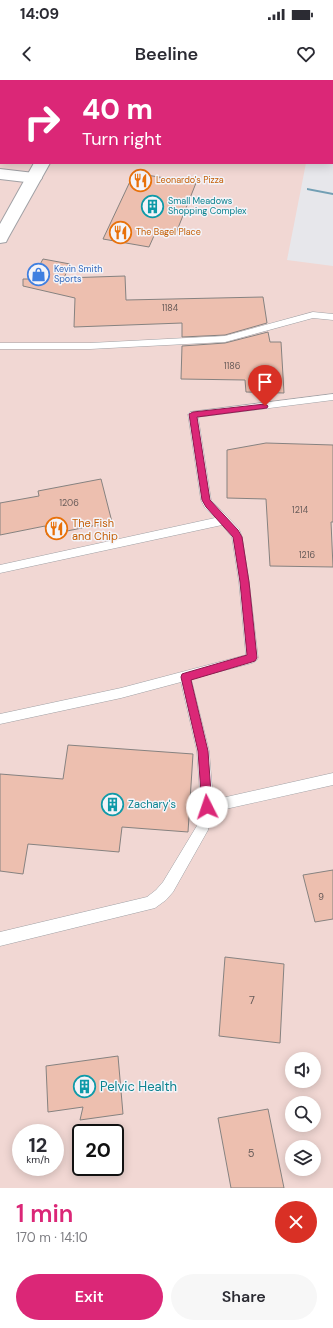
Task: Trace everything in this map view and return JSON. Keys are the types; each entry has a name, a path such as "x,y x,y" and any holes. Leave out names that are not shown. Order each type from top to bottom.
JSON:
{"main road":[{"path":"0,238 41,164"},
{"path":"0,174 34,178"}],"lane":[{"path":"0,346 90,346 225,339 313,315 333,317"},
{"path":"0,719 54,709 185,677 252,658 238,537 206,500 193,414 333,397"},
{"path":"0,569 224,520"},
{"path":"0,939 150,902 161,895 168,887 204,826 207,807 203,751 185,677"},
{"path":"207,807 333,779"}],"shaded area":[{"path":"0,164 306,164 287,260 333,266 333,1188 0,1188"}],"building":[{"name":"Small Meadows Shopping Complex","path":"134,173 196,183 176,233 157,229 149,247 103,239"},
{"path":"43,259 70,264 64,278 125,276 126,300 263,297 267,323 225,335 182,337 182,323 74,327 75,298 23,286 23,279 32,279"},
{"path":"268,332 270,342 281,342 284,393 246,392 245,380 181,379 182,346 225,343"},
{"path":"266,443 333,445 333,522 331,522 333,567 270,566 266,499 227,498 227,450"},
{"path":"101,479 112,522 47,535 45,526 0,535 0,503 39,496 38,491"},
{"name":"Zachary's","path":"68,745 193,754 188,832 122,827 119,852 28,844 23,874 0,871 0,774 63,779"},
{"path":"333,870 333,919 315,922 303,875"},
{"path":"225,957 284,964 280,1043 219,1036"},
{"name":"Pelvic Health","path":"118,1056 123,1114 80,1120 83,1107 48,1112 46,1066"},
{"path":"268,1109 284,1188 231,1188 218,1118"}],"waterway":[{"path":"309,189 333,194"}],"place":[{"name":"Leonardo's Pizza","path":"141,180"},
{"name":"Small Meadows Shopping Complex","path":"153,206"},
{"name":"The Bagel Place","path":"121,232"},
{"name":"Kevin Smith Sports","path":"39,274"},
{"name":"The Fish and Chip","path":"56,529"},
{"name":"Zachary's","path":"112,804"},
{"name":"Pelvic Health","path":"84,1086"}],"route":[{"path":"207,807 202,744 185,677 252,658 238,537 206,500 193,414 265,406"}]}
